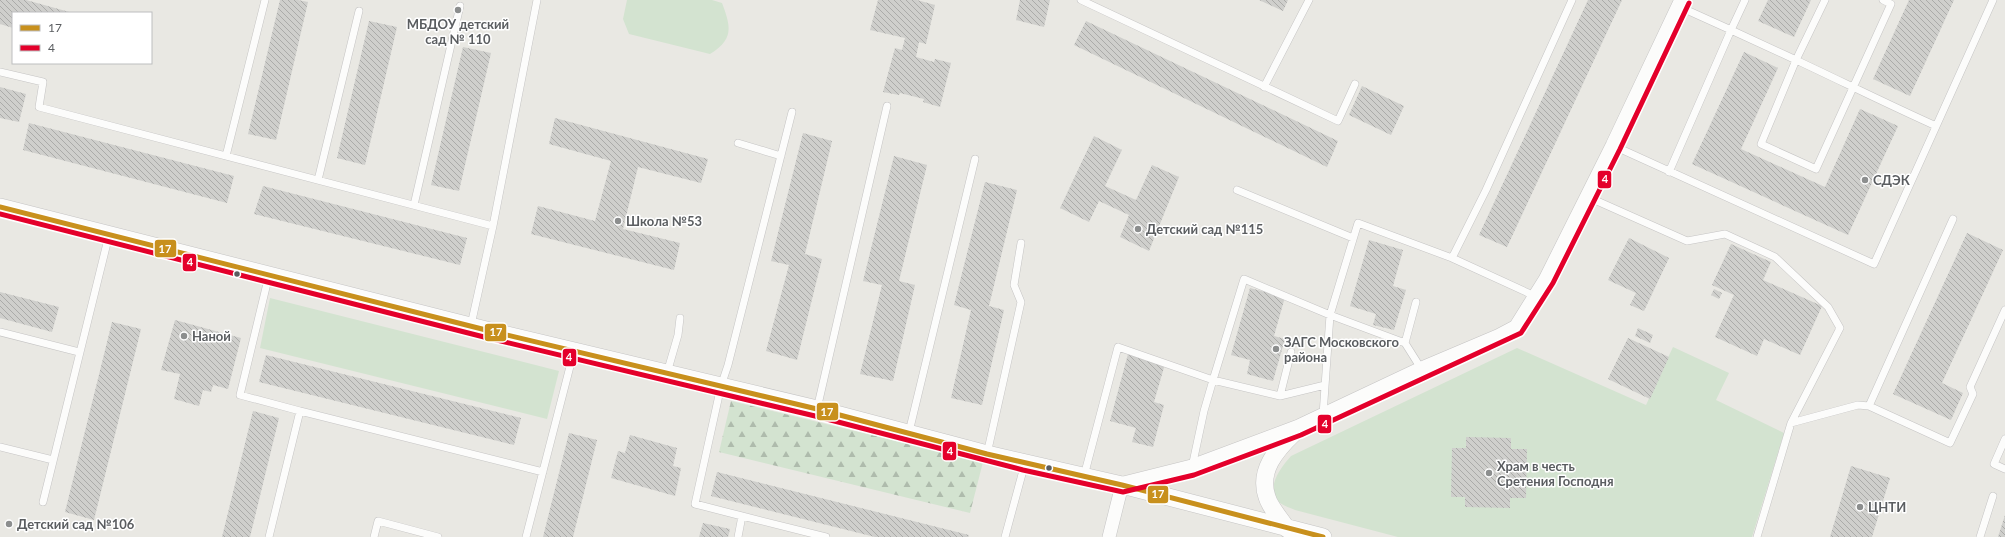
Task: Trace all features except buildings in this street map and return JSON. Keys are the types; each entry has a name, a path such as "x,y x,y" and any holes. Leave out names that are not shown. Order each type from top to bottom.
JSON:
{"street":[{"path":"1122,485 1192,468 1300,428 1422,370 1500,337 1517,328 1537,297 1614,146 1682,3"},
{"path":"0,207 574,351 909,432 987,454 1122,485 1287,529 1323,537"},
{"path":"1287,529 1267,498 1264,476 1279,448 1300,428"},
{"path":"1192,468 1184,473 1180,480 1180,490 1183,496 1194,503"},
{"path":"1109,537 1122,485"}],"lane":[{"path":"226,156 265,0"},
{"path":"471,325 493,226 537,0"},
{"path":"1081,0 1338,121 1355,84"},
{"path":"1264,87 1309,0"},
{"path":"1452,258 1486,190 1572,0"},
{"path":"1669,172 1745,0"},
{"path":"1825,0 1796,60 1760,144 1816,169 1891,4 1883,0"},
{"path":"1614,146 1874,264 1993,0"},
{"path":"1682,3 1732,30 1936,126"},
{"path":"414,205 460,6"},
{"path":"318,180 359,11"},
{"path":"0,72 43,82 39,107 493,226"},
{"path":"817,409 887,106"},
{"path":"792,112 721,386 695,504 826,537"},
{"path":"738,143 781,156"},
{"path":"909,432 975,159"},
{"path":"1237,190 1353,238"},
{"path":"1588,197 1687,241 1725,234 1774,257 1828,308 1840,328 1791,423 1757,537"},
{"path":"1869,406 1953,219"},
{"path":"1323,417 1330,315 1358,223 1452,258 1537,297"},
{"path":"43,502 109,235"},
{"path":"987,454 1021,302 1014,285 1021,243"},
{"path":"269,275 240,395 542,472"},
{"path":"1192,468 1204,411 1244,279 1330,315 1405,343 1422,370"},
{"path":"1405,343 1416,302"},
{"path":"1791,423 1858,405 1869,406 1950,442 1973,394 1970,387 2005,310"},
{"path":"667,373 678,335 680,318"},
{"path":"0,332 79,352"},
{"path":"1084,476 1118,347 1213,380 1280,396 1325,385"},
{"path":"526,537 574,351"},
{"path":"1280,396 1291,352"},
{"path":"269,537 300,411"},
{"path":"2005,439 1994,464 2005,469"},
{"path":"0,447 53,460"},
{"path":"1005,537 1025,463"},
{"path":"1980,537 1993,496"},
{"path":"738,537 742,516"},
{"path":"374,537 378,521 438,537"}],"green space":[{"path":"627,0 712,0 722,3 728,26 727,38 710,54 629,34 623,19"},
{"path":"270,298 559,371 547,419 260,348"},
{"path":"1673,347 1729,373 1716,400 1784,433 1752,537 1398,537 1295,510 1280,503 1275,497 1274,485 1276,478 1291,456 1517,348 1646,405"},
{"path":"731,401 983,462 970,513 719,452"}],"transit line":[{"name":"4","path":"0,214 484,337 815,416 1023,470 1123,492 1194,475 1301,435 1521,333 1553,283 1620,149 1689,3"},
{"name":"17","path":"0,207 486,330 817,409 987,454 1122,485 1323,537"}],"place":[{"name":"МБДОУ детский сад № 110","path":"458,10"},
{"name":"СДЭК","path":"1865,180"},
{"name":"Школа №53","path":"618,221"},
{"name":"Детский сад №115","path":"1138,229"},
{"name":"Наной","path":"184,336"},
{"name":"ЗАГС Московского района","path":"1276,349"},
{"name":"Храм в честь Сретения Господня","path":"1489,473"},
{"name":"ЦНТИ","path":"1860,507"},
{"name":"Детский сад №106","path":"9,524"}]}
